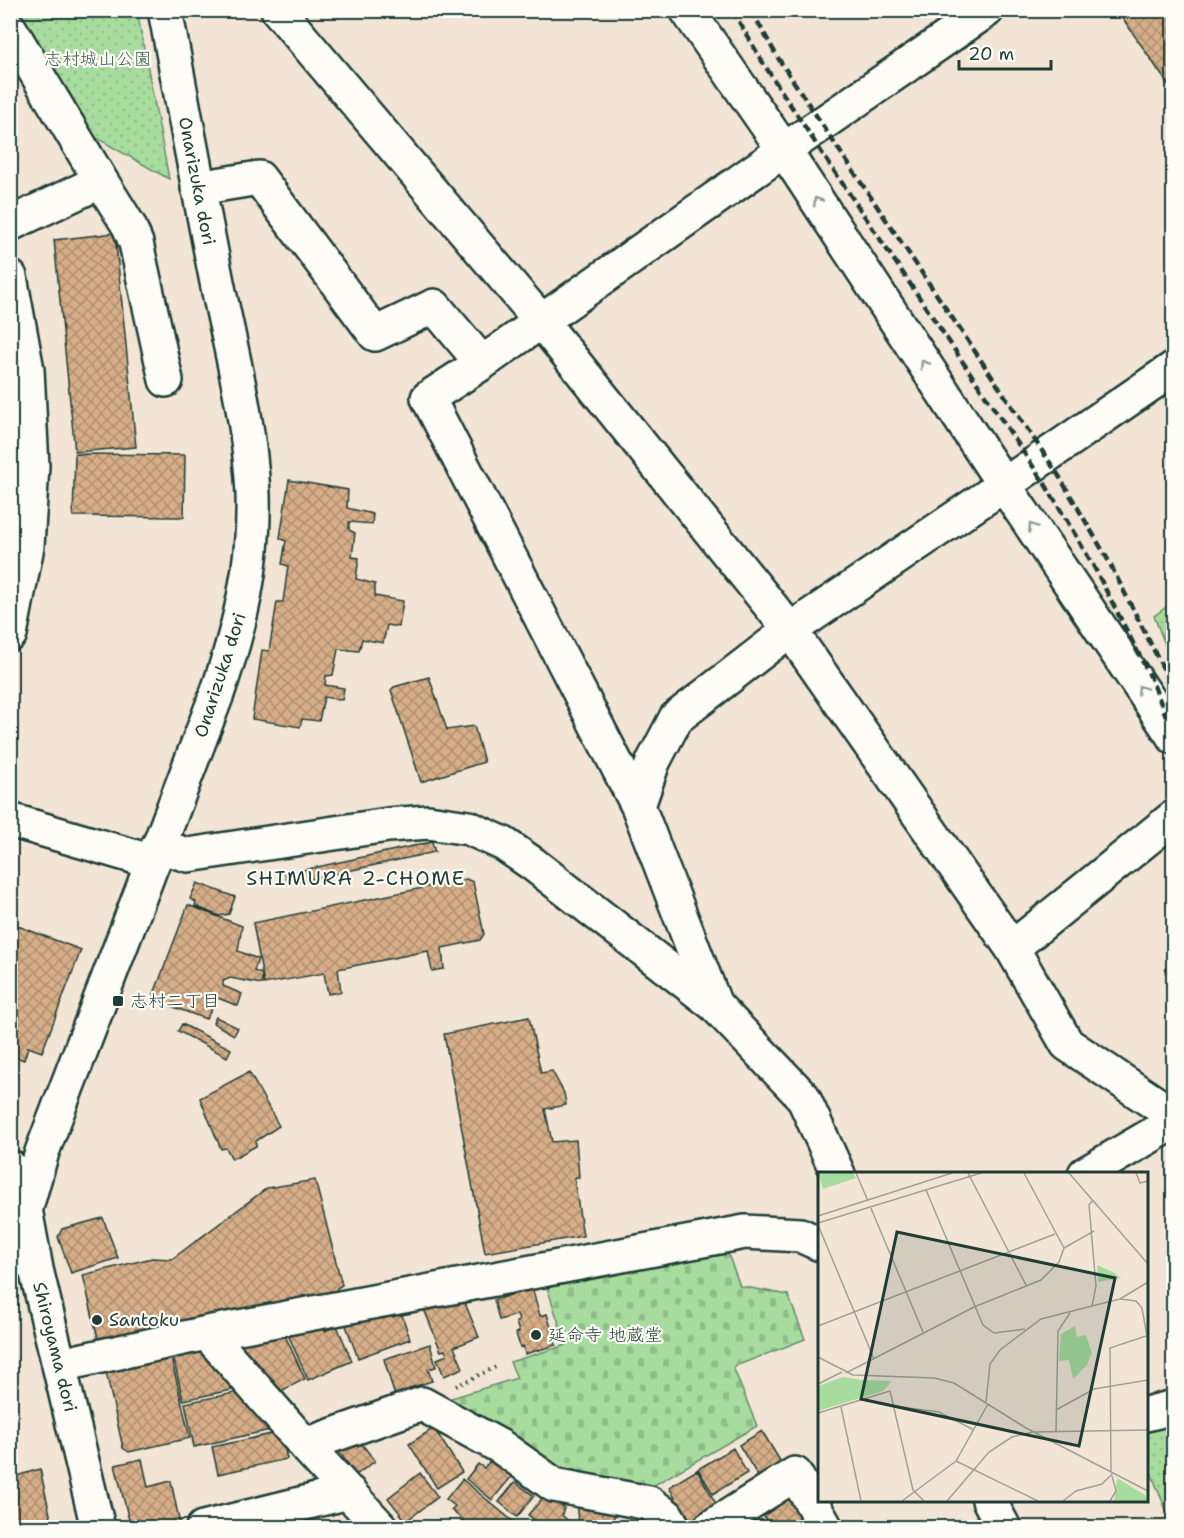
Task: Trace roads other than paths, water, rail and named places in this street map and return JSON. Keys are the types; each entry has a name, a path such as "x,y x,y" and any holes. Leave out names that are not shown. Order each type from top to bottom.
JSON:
{"street":[{"name":"Onarizuka dori","path":"10,1263 42,1152 231,654 250,566 253,495 244,418 165,10"},
{"path":"687,10 784,150 1173,737"},
{"path":"715,1005 638,806 428,398 482,363 987,10"},
{"path":"294,16 790,630 1012,948 1067,1044 1173,1116"},
{"path":"10,29 129,226 136,243 166,380"},
{"path":"198,188 259,178 375,334 434,306 482,363"},
{"path":"10,224 101,181"},
{"path":"10,277 27,370 32,466 27,546 10,634"},
{"path":"638,806 653,762 676,718 790,630 1173,368"},
{"path":"1012,948 1173,816"},
{"path":"10,820 155,854 188,855 388,825 428,822 469,828 504,844 533,864 715,1005 803,1097 838,1172"},
{"path":"1087,1172 1173,1122"},
{"name":"Shiroyama dori","path":"10,1167 25,1209 36,1269 98,1527"},
{"path":"60,1365 207,1333 745,1232 800,1235 818,1244"},
{"path":"207,1333 381,1527"},
{"path":"305,1444 422,1404 501,1447 554,1485 649,1503 667,1516 674,1527"},
{"path":"1148,1413 1173,1407"},
{"path":"710,1527 795,1474 826,1527"},
{"path":"203,1527 349,1492"},
{"path":"990,1502 1005,1527"}],"railway":[{"path":"732,10 765,66 824,156 1045,484 1093,565 1150,676 1174,736"},
{"path":"751,10 778,58 1059,476 1107,558 1174,693"}],"place":[{"name":"志村二丁目","path":"118,1001"},
{"name":"Santoku","path":"97,1320"},
{"name":"延命寺 地蔵堂","path":"536,1335"}],"district":[{"name":"SHIMURA 2-CHOME","path":"356,878"}],"park label":[{"name":"志村城山公園","path":"98,59"}]}
